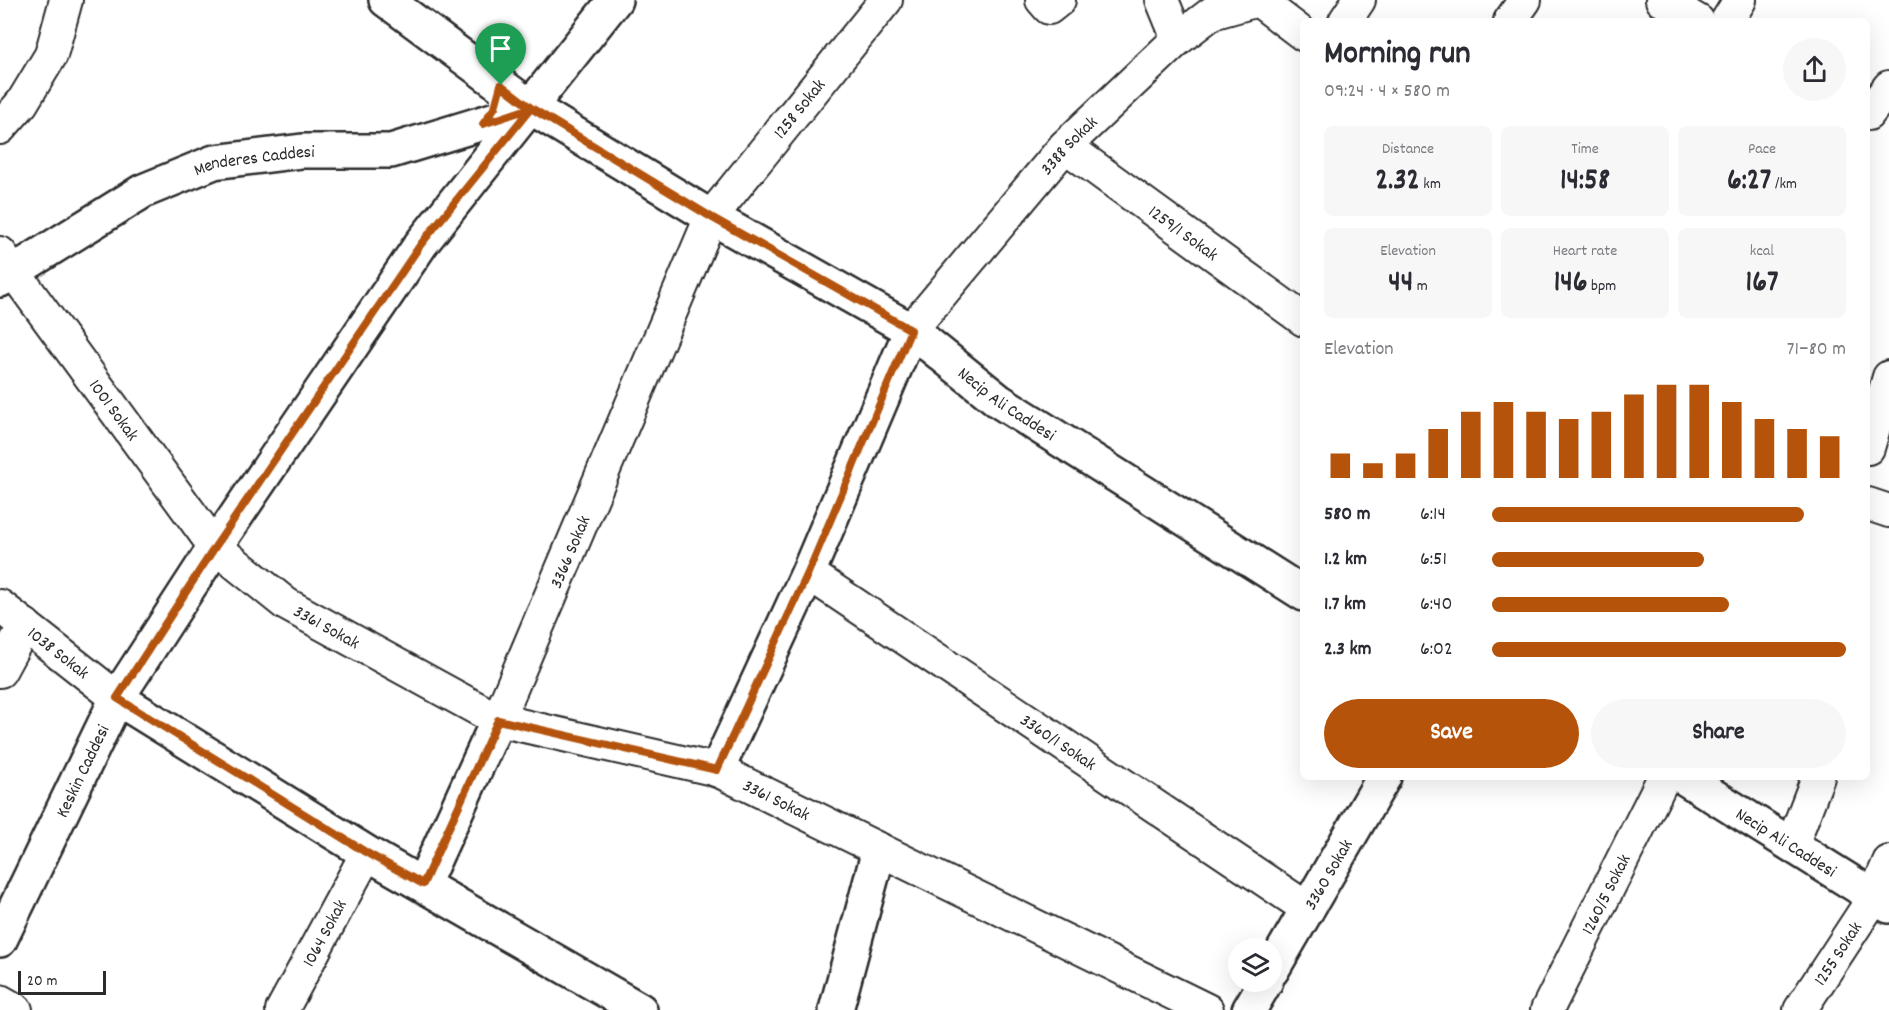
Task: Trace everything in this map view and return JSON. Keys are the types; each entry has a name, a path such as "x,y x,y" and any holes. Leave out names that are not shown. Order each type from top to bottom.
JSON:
{"street":[{"path":"0,128 22,103 51,55 66,0"},
{"name":"Necip Ali Caddesi","path":"386,0 531,108 711,217 911,330 999,401 1300,591"},
{"name":"Keskin Caddesi","path":"0,940 117,698 215,547 421,244 615,0"},
{"name":"1258 Sokak","path":"711,217 886,0"},
{"path":"1042,0 1049,8 1059,0"},
{"path":"1162,0 1178,39"},
{"name":"3388 Sokak","path":"911,330 1065,146 1178,39 1212,14 1258,0 1300,32"},
{"path":"1347,18 1359,0"},
{"path":"1512,18 1525,0"},
{"path":"1662,0 1693,18"},
{"path":"1729,18 1740,0"},
{"path":"483,124 495,107 501,85"},
{"path":"1870,111 1889,87"},
{"name":"Menderes Caddesi","path":"4,268 142,191 214,162 302,151 390,152 531,108"},
{"name":"1259/1 Sokak","path":"1065,146 1300,317"},
{"name":"3366 Sokak","path":"423,884 498,720 711,217"},
{"name":"1001 Sokak","path":"4,268 215,547"},
{"path":"717,770 808,573 911,330"},
{"path":"1870,441 1889,377"},
{"path":"1870,505 1889,511"},
{"name":"3361 Sokak","path":"215,547 286,604 498,720 717,770 1207,1010"},
{"name":"3360/1 Sokak","path":"808,573 1308,909"},
{"name":"1038 Sokak","path":"0,606 117,698"},
{"path":"0,671 25,625"},
{"path":"117,698 367,853 640,1010"},
{"name":"3360 Sokak","path":"1282,953 1382,780"},
{"name":"1260/5 Sokak","path":"1547,1010 1683,780"},
{"name":"Necip Ali Caddesi","path":"1687,780 1881,902"},
{"path":"1792,845 1817,780"},
{"path":"836,1010 879,850"},
{"name":"1064 Sokak","path":"282,1010 367,853"},
{"name":"1255 Sokak","path":"1800,1010 1881,902 1889,862"},
{"path":"1249,1010 1260,992"},
{"path":"0,1001 16,1010"}],"route":[{"path":"501,85 495,107 483,124 531,108 421,244 215,547 117,698 367,853 423,884 498,720 717,770 808,573 911,330 711,217 531,108 501,85"}]}
